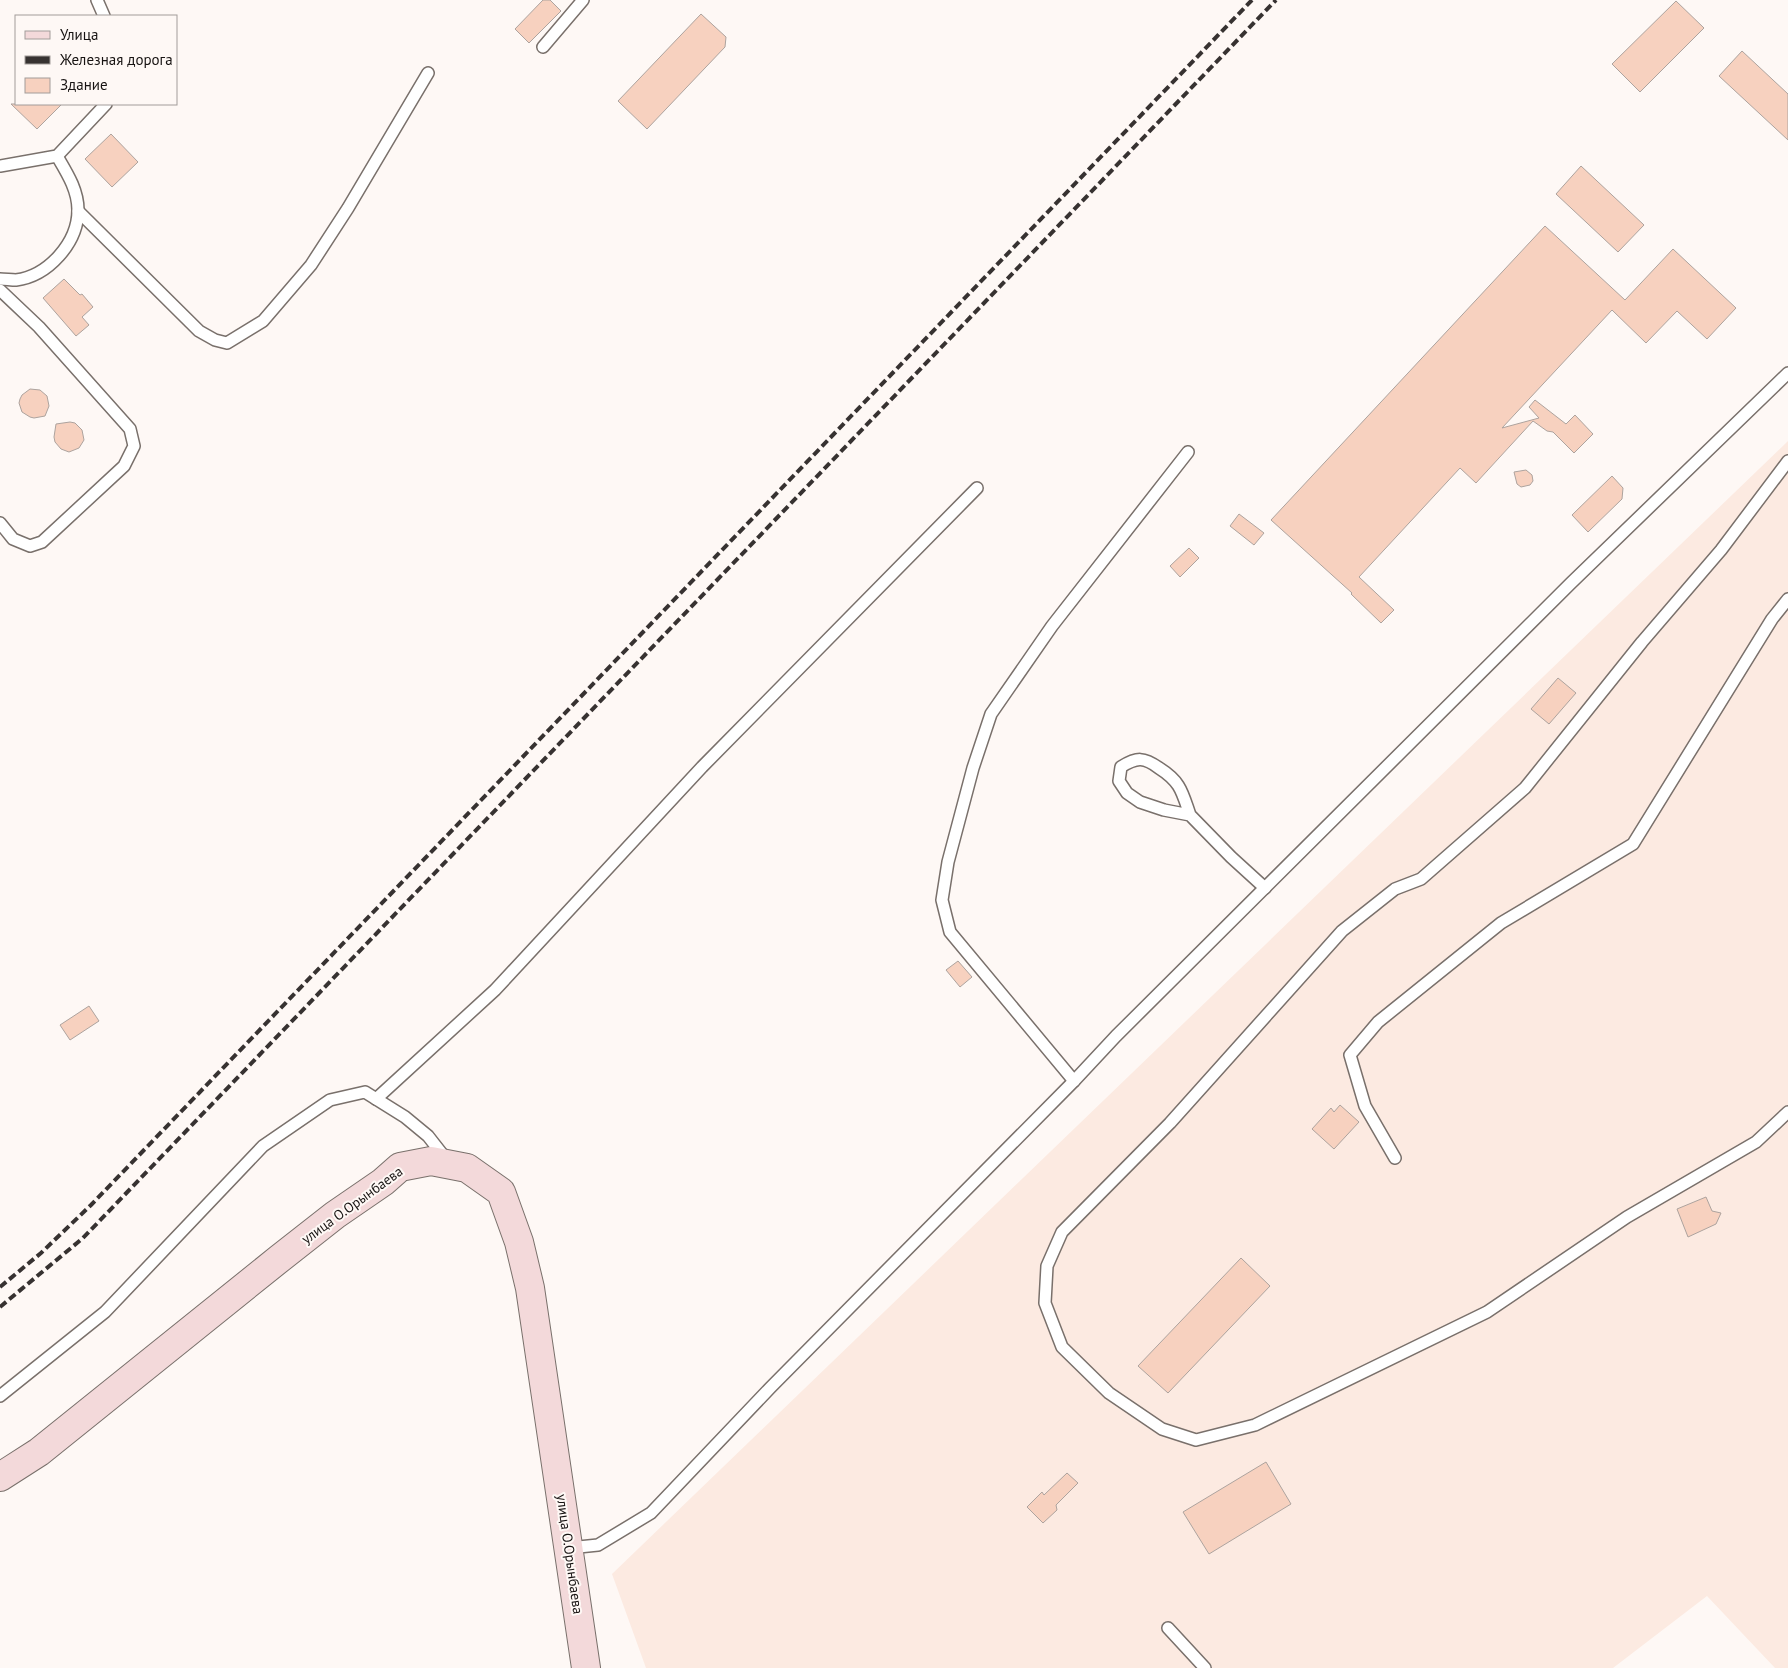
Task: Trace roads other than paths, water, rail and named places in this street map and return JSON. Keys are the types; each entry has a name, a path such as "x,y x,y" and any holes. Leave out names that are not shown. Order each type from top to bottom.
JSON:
{"street":[{"name":"улица О.Орынбаева","path":"0,1477 39,1452 279,1259 383,1182 400,1167 431,1161 467,1168 501,1192 519,1242 530,1288 586,1668"}],"lane":[{"path":"97,0 104,15"},
{"path":"543,47 583,0"},
{"path":"78,211 199,331 215,340 227,343 263,321 311,265 348,208 428,73"},
{"path":"0,166 57,156 105,105"},
{"path":"0,278 15,280 37,273 52,264 66,248 75,227 78,211 73,187 57,156"},
{"path":"0,290 39,327 130,429 134,446 124,466 42,542 30,546 13,539 0,523"},
{"path":"569,1548 598,1545 651,1512 771,1387 1074,1081 1116,1036 1571,583 1788,373"},
{"path":"1074,1081 950,932 942,900 948,862 973,768 991,714 1052,626 1188,452"},
{"path":"1788,461 1721,550 1642,642 1525,788 1421,879 1395,889 1342,931 1170,1123 1062,1232 1047,1266 1045,1303 1062,1347 1109,1393 1162,1429 1196,1440 1255,1425 1486,1312 1627,1217 1756,1142 1788,1112"},
{"path":"376,1099 495,990 702,767 977,488"},
{"path":"1395,1158 1365,1106 1350,1055 1378,1022 1501,923 1633,844 1772,619 1788,599"},
{"path":"1190,815 1164,810 1140,802 1127,793 1119,781 1121,767 1132,760 1148,760 1173,777 1183,794 1190,815 1231,857 1265,888"},
{"path":"0,1396 105,1312 263,1146 330,1100 365,1092 405,1117 428,1136 450,1165"},
{"path":"1168,1628 1205,1668"}],"railway":[{"path":"0,1287 41,1253 91,1205 1252,0"},
{"path":"0,1307 83,1238 1276,0"}]}
